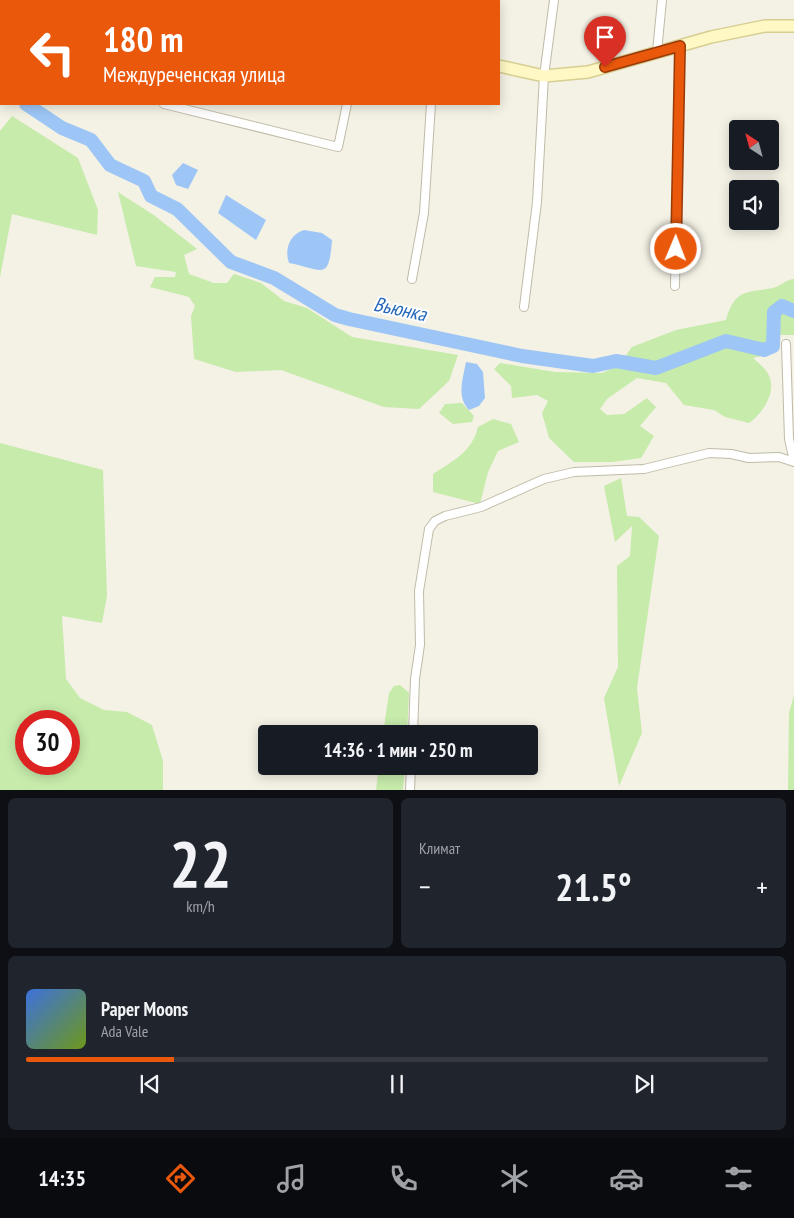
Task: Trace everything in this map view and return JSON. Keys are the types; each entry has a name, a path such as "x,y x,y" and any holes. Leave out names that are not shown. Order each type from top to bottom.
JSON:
{"street":[{"path":"524,307 537,202 544,76 554,0"},
{"path":"657,52 662,0"},
{"path":"500,66 544,76 588,72 680,46 765,26 794,26"},
{"path":"675,286 680,46"},
{"path":"168,105 338,147 348,105"},
{"path":"412,279 424,214 431,105"},
{"path":"413,725 415,679 420,645 419,591 429,530 435,521 444,516 481,507 544,479 574,472 644,469 709,453 731,454 749,458 779,457 794,461 789,439 786,344"},
{"path":"410,790 411,775"}],"green space":[{"path":"12,116 78,158 98,210 97,235 12,214 0,277 0,131"},
{"path":"118,192 155,216 197,249 184,255 189,274 214,283 227,283 234,274 261,283 284,301 307,308 352,337 458,355 449,381 419,409 384,407 281,370 236,372 194,359 191,316 195,306 189,297 150,287 155,277 175,277 176,272 136,266"},
{"path":"794,279 794,335 779,335 775,353 753,358 767,372 771,386 768,400 764,407 749,423 725,417 714,410 684,405 666,383 637,378 607,399 600,409 607,415 624,414 647,398 656,407 640,426 654,436 641,458 612,462 574,462 549,438 542,413 548,401 537,395 512,398 511,386 494,369 500,363 555,372 602,373 618,366 632,347 676,330 726,320 733,303 742,294 773,288"},
{"path":"462,403 474,416 472,422 453,424 439,413 445,404"},
{"path":"493,419 511,424 519,442 498,451 488,472 480,504 433,492 433,474 461,455 471,443 478,427"},
{"path":"0,443 103,470 107,596 102,623 62,616 66,679 80,698 104,710 127,712 152,725 163,761 163,790 0,790"},
{"path":"621,478 627,516 639,517 659,536 637,688 642,733 619,786 604,698 618,667 617,566 630,556 632,526 615,542 604,486"},
{"path":"400,685 409,693 407,725 384,725 389,693 394,686"},
{"path":"794,695 794,790 788,790 789,713"},
{"path":"378,775 404,775 403,790 376,790"}],"water":[{"path":"183,163 198,170 188,189 176,185 172,175"},
{"path":"226,195 266,220 256,240 218,213"},
{"path":"304,230 322,233 332,240 331,254 326,268 316,270 289,263 287,252 289,243 295,235"},
{"path":"466,362 477,364 483,372 485,398 479,406 469,410 465,405 462,393 462,381"}],"waterway":[{"name":"Вьюнка","path":"28,105 62,128 91,140 110,165 144,181 151,196 177,209 231,262 274,278 335,315 349,319 522,356 593,366 616,361 656,368 726,341 764,350 773,346 774,312 782,306 794,311"}],"route":[{"path":"605,67 680,46 676,249"}]}
